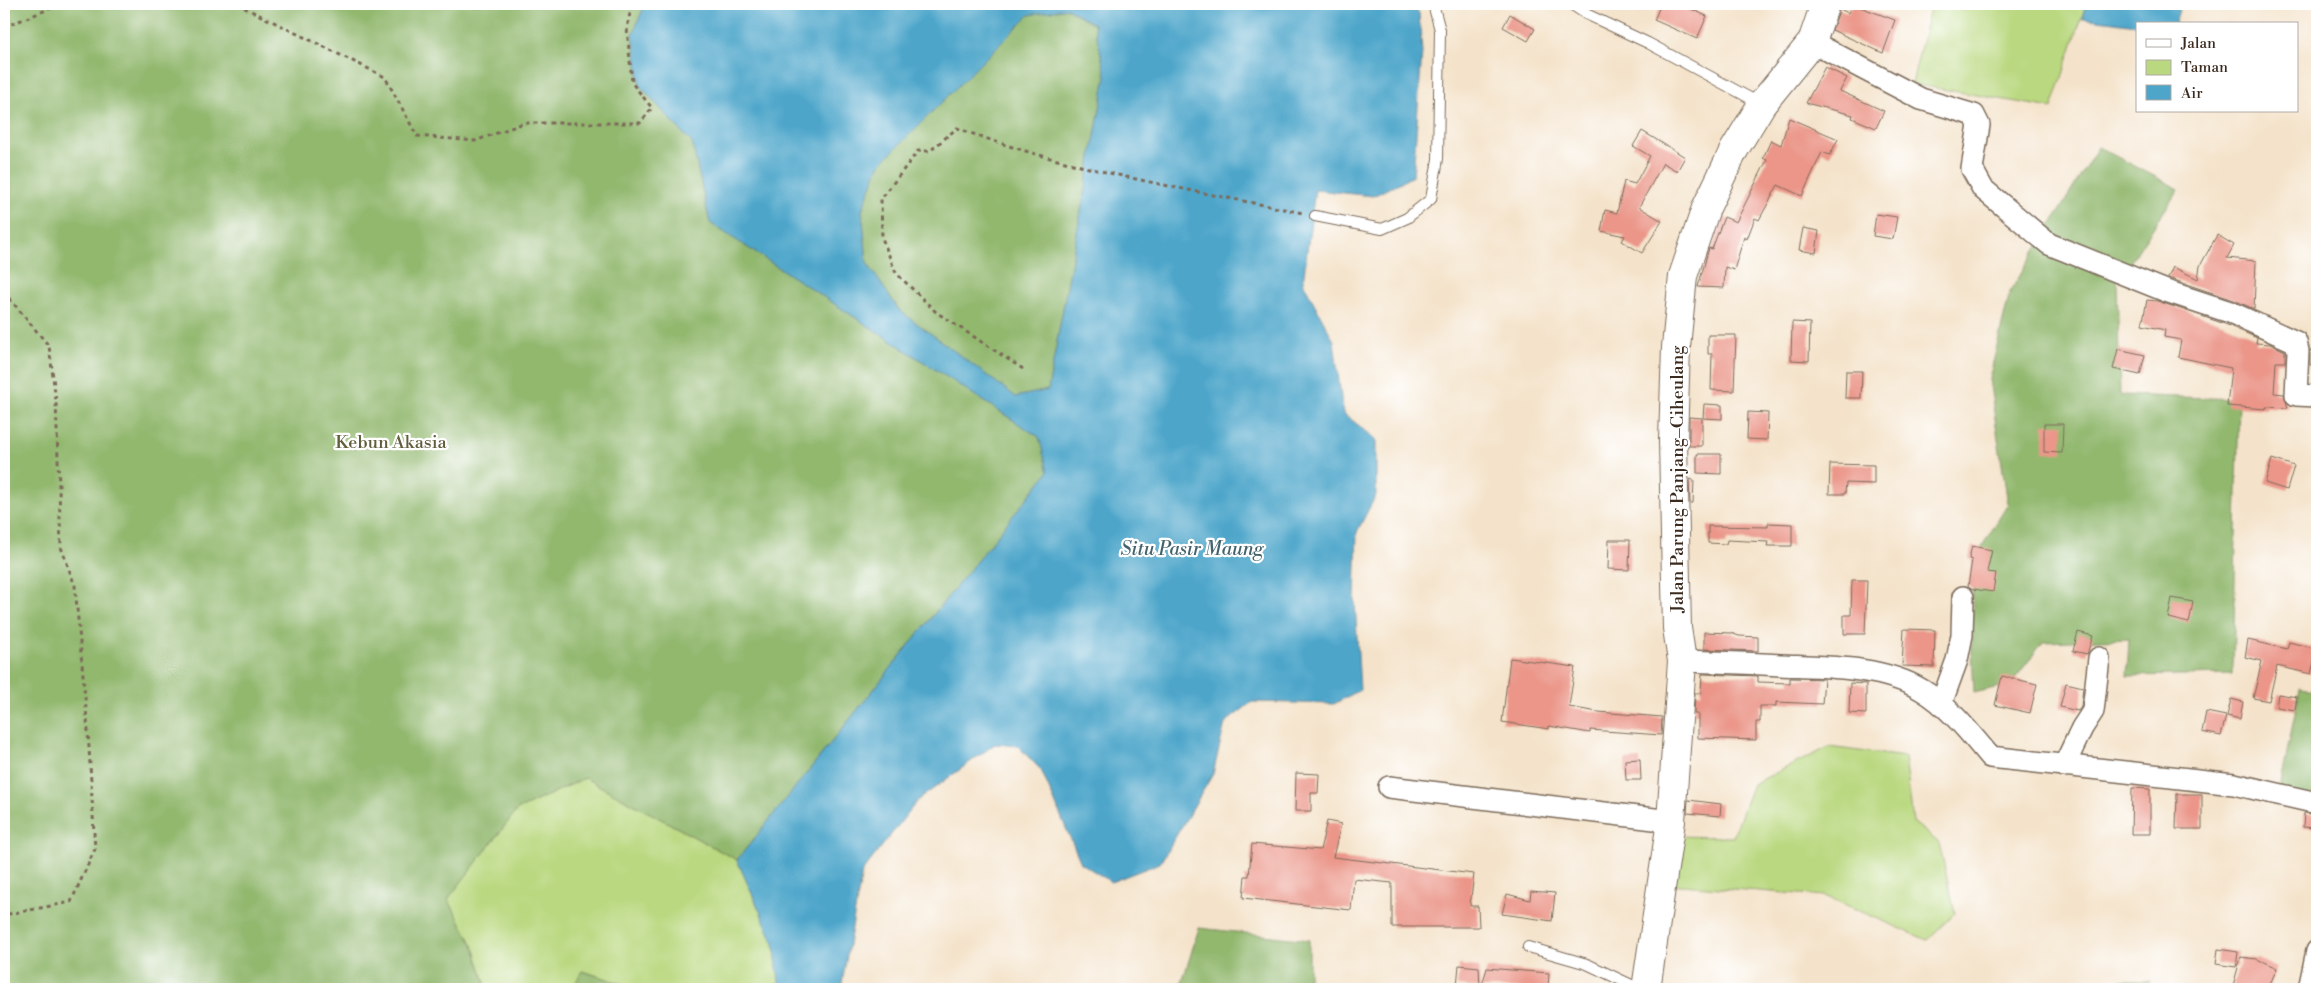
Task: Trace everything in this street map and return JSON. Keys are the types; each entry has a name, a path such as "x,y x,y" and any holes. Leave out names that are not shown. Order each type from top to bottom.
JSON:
{"street":[{"name":"Jalan Parung Panjang–Ciheulang","path":"1646,989 1671,821 1682,660 1677,628 1673,441 1676,347 1683,276 1706,208 1734,150 1762,104 1812,42 1824,4"},
{"path":"1812,42 1921,99 1974,115 1979,125 1972,169 1983,189 2049,244 2166,291 2230,312 2296,342 2298,351 2296,395 2317,396"},
{"path":"1941,704 1957,660 1962,635 1963,597"},
{"path":"2064,766 2082,728 2094,711 2099,658"},
{"path":"1682,660 1851,669 1902,680 1924,691 1941,704 1969,731 1990,757 2234,784 2317,803"},
{"path":"1389,787 1671,821"},
{"path":"2309,989 2317,951"}],"lane":[{"path":"1315,216 1382,229 1407,218 1431,199 1438,159 1440,30 1433,4"},
{"path":"1571,4 1586,14 1648,43 1762,104"},
{"path":"1528,947 1587,964 1640,989"}],"path":[{"path":"4,27 60,4"},
{"path":"237,4 385,76 418,136 475,141 524,123 640,123 652,108 632,83 627,28 632,4"},
{"path":"1023,369 936,312 896,273 882,238 881,199 918,151 930,151 957,128 1007,147 1069,164 1315,216"},
{"path":"4,292 49,346 56,401 61,547 75,586 96,849 71,902 4,916"}],"green space":[{"name":"Kebun Akasia","path":"4,4 645,4 633,34 640,86 692,143 710,223 1039,437 1048,472 737,860 585,778 517,810 448,899 474,947 487,989 4,989"},
{"path":"1931,4 2086,4 2052,108 1912,84"},
{"path":"1067,8 1094,24 1106,76 1048,390 1016,397 899,310 867,263 862,210 879,165 1029,15"},
{"path":"2098,147 2179,189 2117,282 2120,395 2239,399 2233,674 2127,676 2129,639 2043,642 2011,684 1974,693 1972,651 1973,561 2008,504 1989,379 2010,292"},
{"path":"2300,688 2317,690 2317,808 2279,793"},
{"path":"1829,747 1905,757 1913,822 1939,843 1955,913 1927,940 1825,896 1655,883 1662,836 1733,837 1753,784"},
{"path":"585,778 737,860 774,943 780,989 638,989 583,971 572,989 487,989 474,947 448,899 517,810"},
{"path":"1199,928 1309,940 1309,989 1180,989"},
{"path":"582,971 638,989 572,989"},
{"path":"2094,981 2150,981 2146,989 2092,989"}],"water":[{"name":"Situ Pasir Maung","path":"645,4 1412,4 1419,13 1422,52 1413,176 1373,196 1315,190 1303,282 1334,341 1343,413 1376,439 1376,495 1357,532 1355,600 1360,690 1334,704 1252,702 1225,723 1213,774 1160,863 1111,882 1081,863 1041,770 1018,746 995,744 918,800 862,872 841,989 780,989 774,943 737,860 1048,472 1039,437 710,223 692,143 640,86 633,34","holes":["1067,8 1094,24 1106,76 1048,390 1016,397 899,310 867,263 862,210 879,165 1029,15"]},
{"path":"2086,4 2181,4 2176,22 2136,22 2136,25 2082,18"}],"building":[{"path":"1661,4 1679,4 1707,16 1697,39 1654,20"},
{"path":"1852,4 1895,20 1883,53 1832,30 1840,9 1848,13"},
{"path":"1510,14 1535,29 1528,41 1503,27"},
{"path":"1825,67 1847,78 1840,91 1884,111 1876,128 1852,118 1853,115 1806,103"},
{"path":"1789,118 1838,139 1830,155 1822,152 1802,196 1778,185 1759,220 1755,218 1747,239 1744,237 1734,270 1725,267 1724,288 1698,287 1709,248 1712,249 1724,217 1736,222 1767,160 1763,158 1771,140 1781,145"},
{"path":"1642,131 1685,157 1677,171 1663,163 1639,207 1662,221 1642,253 1622,241 1625,236 1601,231 1605,210 1617,213 1624,181 1635,184 1650,156 1633,146"},
{"path":"1876,214 1897,217 1893,239 1873,236"},
{"path":"1803,228 1819,231 1816,253 1799,250"},
{"path":"2217,235 2234,245 2227,258 2256,261 2254,309 2234,300 2168,278 2173,267 2198,279 2200,266"},
{"path":"2147,300 2157,301 2225,324 2257,338 2256,343 2270,344 2285,351 2285,362 2276,362 2274,393 2284,394 2288,408 2266,407 2266,409 2227,406 2231,368 2178,357 2181,340 2164,337 2165,330 2142,325"},
{"path":"1792,322 1810,323 1809,361 1791,360"},
{"path":"1708,335 1736,335 1734,391 1711,390 1712,354 1708,354"},
{"path":"2118,349 2145,355 2140,375 2113,369"},
{"path":"2310,350 2317,350 2317,365 2310,365"},
{"path":"1846,371 1862,371 1861,398 1845,398"},
{"path":"1704,404 1722,405 1722,419 1703,418"},
{"path":"1748,412 1768,413 1767,440 1747,439"},
{"path":"1689,417 1702,418 1702,446 1689,446"},
{"path":"2044,424 2063,424 2062,453 2044,452"},
{"path":"1697,454 1721,454 1721,474 1697,473"},
{"path":"2272,459 2294,466 2287,490 2265,483"},
{"path":"1830,464 1874,465 1874,484 1846,483 1845,494 1829,494"},
{"path":"1689,479 1694,480 1693,503 1690,503"},
{"path":"1768,523 1792,524 1792,546 1767,546 1768,542 1727,540 1726,544 1708,543 1708,526 1768,527"},
{"path":"1609,540 1630,540 1629,570 1608,569"},
{"path":"1972,546 1992,550 1987,572 1996,573 1993,592 1973,589 1968,586 1972,560 1969,559"},
{"path":"1852,580 1867,580 1865,634 1844,634 1844,615 1851,615"},
{"path":"2172,598 2193,602 2189,623 2168,618"},
{"path":"1904,629 1935,630 1934,667 1902,666"},
{"path":"1704,632 1758,637 1758,651 1704,649"},
{"path":"2078,632 2093,636 2087,654 2073,651"},
{"path":"2248,640 2287,649 2289,642 2317,649 2311,674 2277,666 2269,701 2253,698 2262,661 2245,657"},
{"path":"1510,658 1575,667 1569,707 1598,712 1662,717 1661,735 1590,730 1590,733 1549,726 1549,729 1502,722"},
{"path":"1702,674 1758,676 1758,682 1790,683 1790,678 1824,679 1822,704 1776,702 1776,706 1760,706 1760,722 1756,722 1756,740 1698,738 1698,714 1694,714 1695,693 1701,693"},
{"path":"2002,676 2037,684 2030,713 1995,705"},
{"path":"1850,683 1866,684 1866,714 1849,713"},
{"path":"2066,683 2083,687 2081,707 2078,711 2060,707"},
{"path":"2278,694 2297,697 2295,710 2276,707"},
{"path":"2231,699 2243,702 2240,719 2227,716"},
{"path":"2206,712 2226,716 2221,736 2202,732"},
{"path":"1640,759 1641,780 1626,780 1625,760"},
{"path":"1296,773 1319,774 1318,793 1311,793 1311,811 1295,811"},
{"path":"2132,788 2150,789 2150,834 2131,834"},
{"path":"2177,794 2202,794 2202,829 2176,829"},
{"path":"1688,800 1721,804 1720,816 1687,813"},
{"path":"2304,813 2317,815 2317,828 2303,827"},
{"path":"1327,821 1341,824 1333,857 1474,874 1470,906 1478,906 1479,927 1392,927 1392,883 1354,879 1351,910 1243,898 1245,876 1249,876 1252,844 1320,850"},
{"path":"1531,891 1555,893 1552,921 1502,914 1507,894 1530,900"},
{"path":"2218,949 2238,952 2236,967 2216,964"},
{"path":"2241,957 2257,959 2277,968 2268,989 2232,989"},
{"path":"1459,965 1479,967 1480,988 1457,986"},
{"path":"1487,968 1549,973 1548,989 1481,988"}]}
